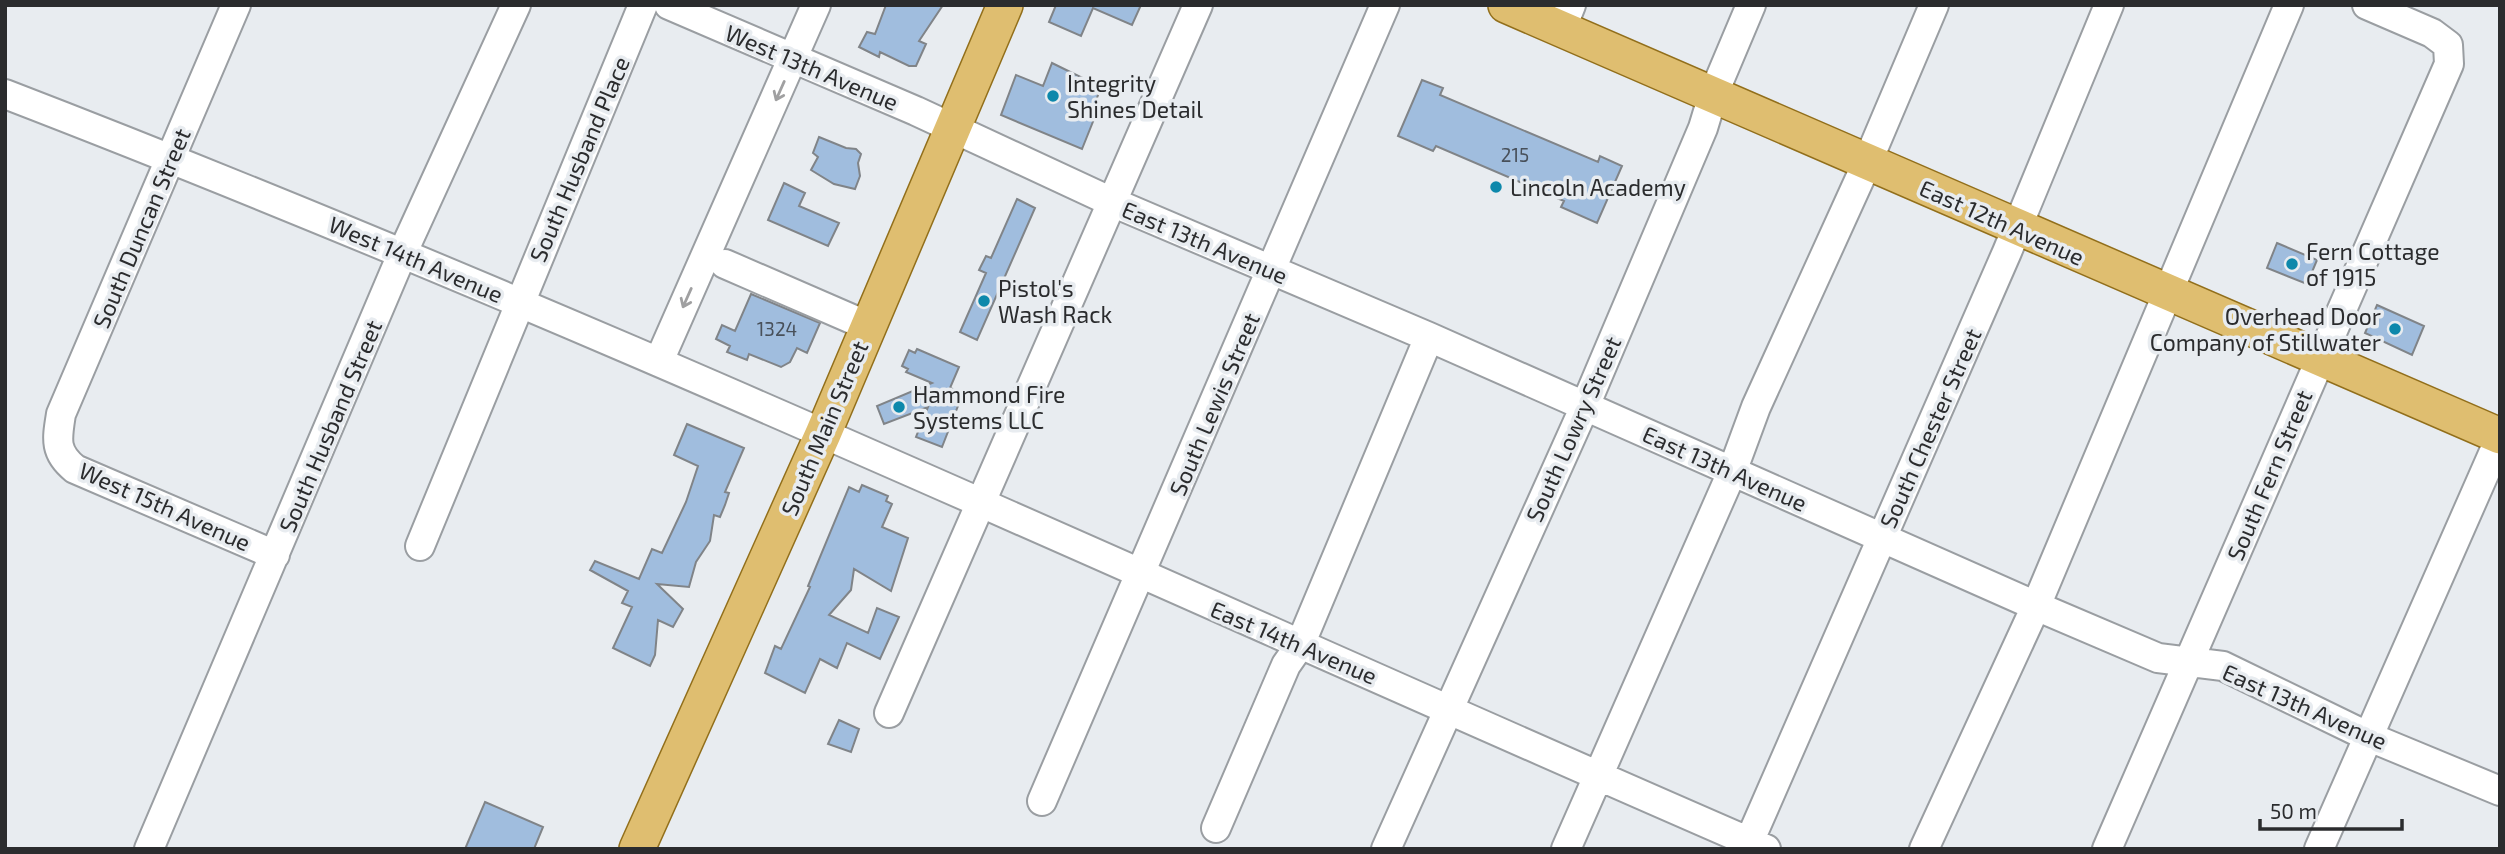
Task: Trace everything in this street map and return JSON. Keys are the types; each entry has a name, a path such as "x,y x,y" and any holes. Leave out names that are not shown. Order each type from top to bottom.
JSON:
{"main road":[{"name":"South Main Street","path":"637,849 822,434 1005,5"},
{"name":"East 12th Avenue","path":"1506,5 1566,18 1713,95 2500,437"}],"street":[{"name":"South Duncan Street","path":"60,453 56,443 61,414 236,5"},
{"name":"South Husband Street","path":"149,849 402,252 516,5"},
{"name":"South Husband Place","path":"420,546 643,5"},
{"name":"West 13th Avenue","path":"669,5 953,130"},
{"path":"659,361 816,5"},
{"path":"889,713 1198,5"},
{"name":"South Lewis Street","path":"1042,801 1385,5"},
{"name":"South Lowry Street","path":"1386,849 1447,707 1585,407 1703,128 1713,95 1751,5"},
{"path":"1566,849 1731,472 1756,407 1867,163 1934,5"},
{"name":"South Chester Street","path":"1754,846 1882,538 2017,229 2109,5"},
{"path":"1924,849 2036,607 2289,5"},
{"name":"South Fern Street","path":"2107,849 2449,64 2448,45 2432,33 2367,5"},
{"name":"West 14th Avenue","path":"5,94 402,252 659,361 822,434"},
{"name":"East 13th Avenue","path":"953,130 1112,202 1429,337 2036,607 2158,658 2223,666 2367,736 2500,791"},
{"path":"725,264 868,326"},
{"path":"1216,828 1286,665 1300,645 1429,337"},
{"name":"East 14th Avenue","path":"822,434 1447,707 1754,846"},
{"path":"2319,849 2500,437"},
{"name":"West 15th Avenue","path":"60,453 75,469 275,555"}],"building":[{"path":"886,5 943,5 919,41 926,44 916,66 909,66 880,52 879,57 859,47 867,32 875,34"},
{"path":"1056,5 1141,5 1132,25 1093,8 1081,36 1049,22"},
{"name":"Integrity Shines Detail","path":"1052,63 1101,87 1094,106 1098,109 1082,149 1001,115 1016,75 1043,86"},
{"path":"1422,80 1443,88 1440,95 1598,162 1600,156 1622,166 1597,223 1561,207 1564,201 1436,146 1433,151 1398,136"},
{"path":"819,137 846,148 856,149 861,154 858,163 860,176 855,189 834,184 811,170 818,157 813,153"},
{"path":"784,183 805,193 799,206 839,223 828,246 768,220"},
{"name":"Pistol's Wash Rack","path":"1017,199 1035,208 977,340 960,332 986,273 979,270 986,256 991,258"},
{"name":"Fern Cottage of 1915","path":"2277,243 2317,260 2307,284 2267,268"},
{"path":"751,294 820,323 807,353 797,348 790,362 781,367 749,354 747,360 727,352 730,346 716,339 722,325 735,331"},
{"name":"Overhead Door Company of Stillwater","path":"2377,305 2424,326 2412,355 2365,333"},
{"path":"917,349 959,367 950,388 963,393 942,447 916,437 928,407 884,424 877,406 932,383 906,372 908,369 902,366 909,350 915,353"},
{"path":"687,424 744,448 725,492 729,493 725,505 720,517 714,515 710,541 696,562 689,587 657,584 683,609 673,627 658,620 655,655 650,666 613,648 632,607 622,603 628,591 590,570 595,561 639,579 652,549 662,553 686,502 698,466 674,455"},
{"path":"862,485 888,496 886,501 892,504 882,527 908,538 891,591 854,569 851,590 829,615 868,633 877,608 899,617 880,659 847,643 837,668 820,659 805,693 765,673 775,646 781,649 810,587 808,586 849,487 859,492"},
{"path":"839,720 859,729 851,752 828,744"},
{"path":"485,802 543,827 534,849 465,849"}],"place":[{"name":"Integrity Shines Detail","path":"1053,96"},
{"name":"Lincoln Academy","path":"1496,187"},
{"name":"Fern Cottage of 1915","path":"2292,264"},
{"name":"Pistol's Wash Rack","path":"984,301"},
{"name":"Overhead Door Company of Stillwater","path":"2395,329"},
{"name":"Hammond Fire Systems LLC","path":"899,407"}]}
